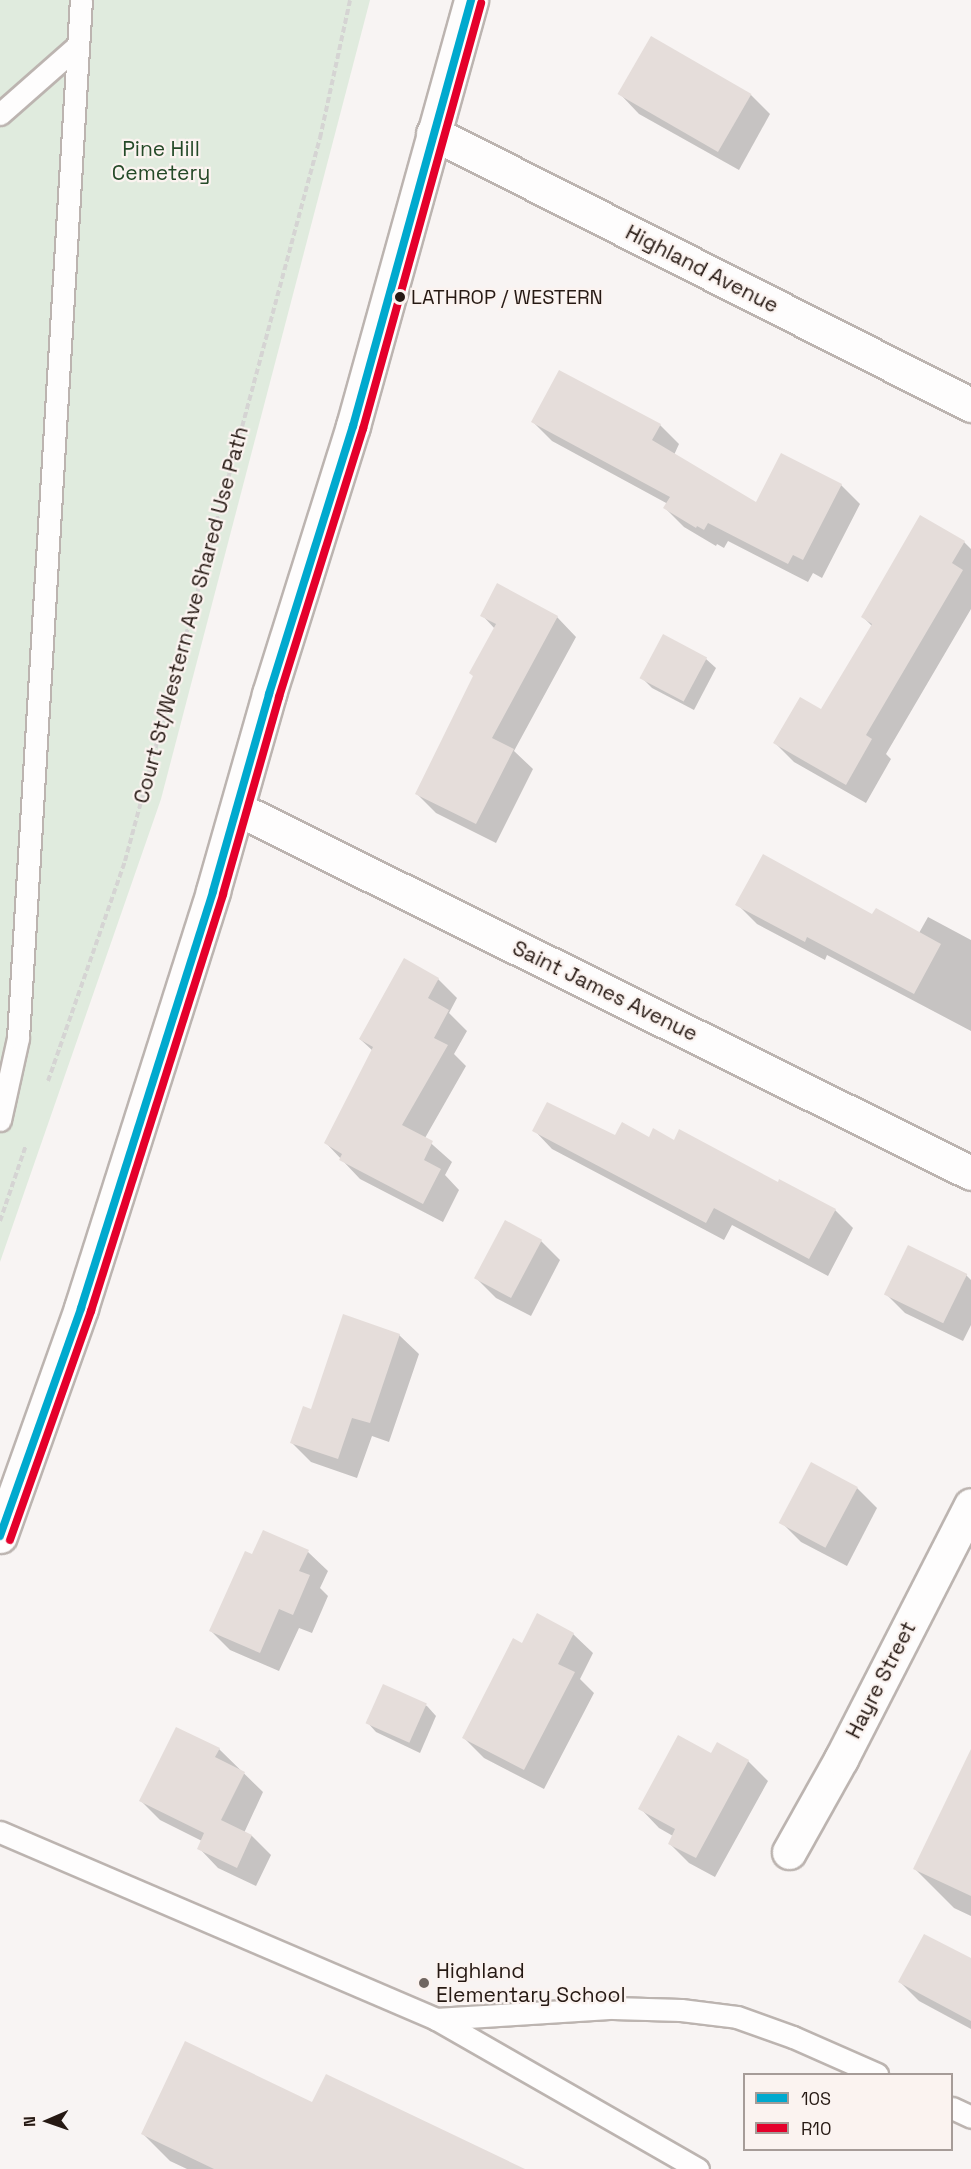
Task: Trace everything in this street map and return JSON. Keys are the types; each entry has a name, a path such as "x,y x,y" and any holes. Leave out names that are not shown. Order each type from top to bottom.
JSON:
{"street":[{"path":"0,1536 108,1224 238,809 273,683 353,426 471,0"},
{"name":"Highland Avenue","path":"433,133 971,405"},
{"name":"Saint James Avenue","path":"238,809 971,1173"},
{"name":"Hayre Street","path":"789,1852 841,1759 971,1505"}],"lane":[{"path":"0,1120 9,1037 81,0"},
{"path":"0,114 76,47"},
{"path":"0,1832 436,2019 698,2169"},
{"path":"436,2019 613,2008 681,2010 737,2017 793,2037 875,2073"},
{"path":"953,2109 971,2117"}],"path":[{"name":"Court St/Western Ave Shared Use Path","path":"47,1086 125,861 320,138 350,0"},
{"path":"0,1221 27,1142"}],"green space":[{"name":"Pine Hill Cemetery","path":"0,0 370,0 161,799 0,1262"}],"building":[{"path":"651,36 751,94 718,152 618,94"},
{"path":"559,370 661,424 652,440 756,502 781,453 842,484 803,560 793,555 788,564 708,523 704,530 697,526 696,528 663,508 670,497 531,422"},
{"path":"920,515 965,541 952,563 963,570 866,735 872,739 846,785 773,743 800,697 821,709 872,624 861,617"},
{"path":"497,583 558,616 492,738 514,749 476,824 415,794 473,676 469,673 496,624 480,616"},
{"path":"663,634 707,657 684,702 640,678"},
{"path":"763,854 872,914 876,908 941,944 914,994 807,937 805,942 735,905"},
{"path":"404,958 439,978 428,998 449,1010 434,1038 448,1045 402,1125 433,1141 424,1160 441,1169 423,1204 339,1160 342,1154 324,1143 373,1047 359,1039"},
{"path":"547,1102 615,1135 622,1122 649,1137 653,1128 674,1140 679,1129 778,1182 779,1179 836,1209 809,1259 714,1208 706,1223 532,1131"},
{"path":"505,1220 542,1240 511,1298 474,1278"},
{"path":"908,1245 967,1274 943,1323 884,1294"},
{"path":"343,1314 400,1334 370,1423 352,1418 338,1459 290,1443 303,1406 311,1409"},
{"path":"811,1462 858,1487 825,1548 779,1523"},
{"path":"263,1530 309,1550 299,1571 310,1575 293,1615 279,1609 260,1653 209,1631 245,1551 252,1554"},
{"path":"537,1613 574,1633 558,1664 575,1672 524,1770 462,1738 513,1638 522,1643"},
{"path":"383,1684 427,1704 409,1743 366,1723"},
{"path":"176,1727 220,1748 215,1757 245,1772 221,1820 252,1835 237,1868 197,1849 204,1833 139,1801"},
{"path":"678,1735 711,1753 717,1742 749,1760 696,1858 668,1844 675,1829 638,1809"},
{"path":"971,1749 971,1896 913,1869"},
{"path":"924,1934 971,1958 971,2021 898,1982"},
{"path":"185,2041 312,2102 326,2074 525,2169 214,2169 141,2134"}],"transit line":[{"name":"10S","path":"0,1536 81,1308 213,891 269,694 353,426 471,0"},
{"name":"R10","path":"10,1540 91,1311 223,894 279,697 363,429 481,3"}],"place":[{"name":"LATHROP / WESTERN","path":"400,297"},
{"name":"Highland Elementary School","path":"424,1983"}]}
